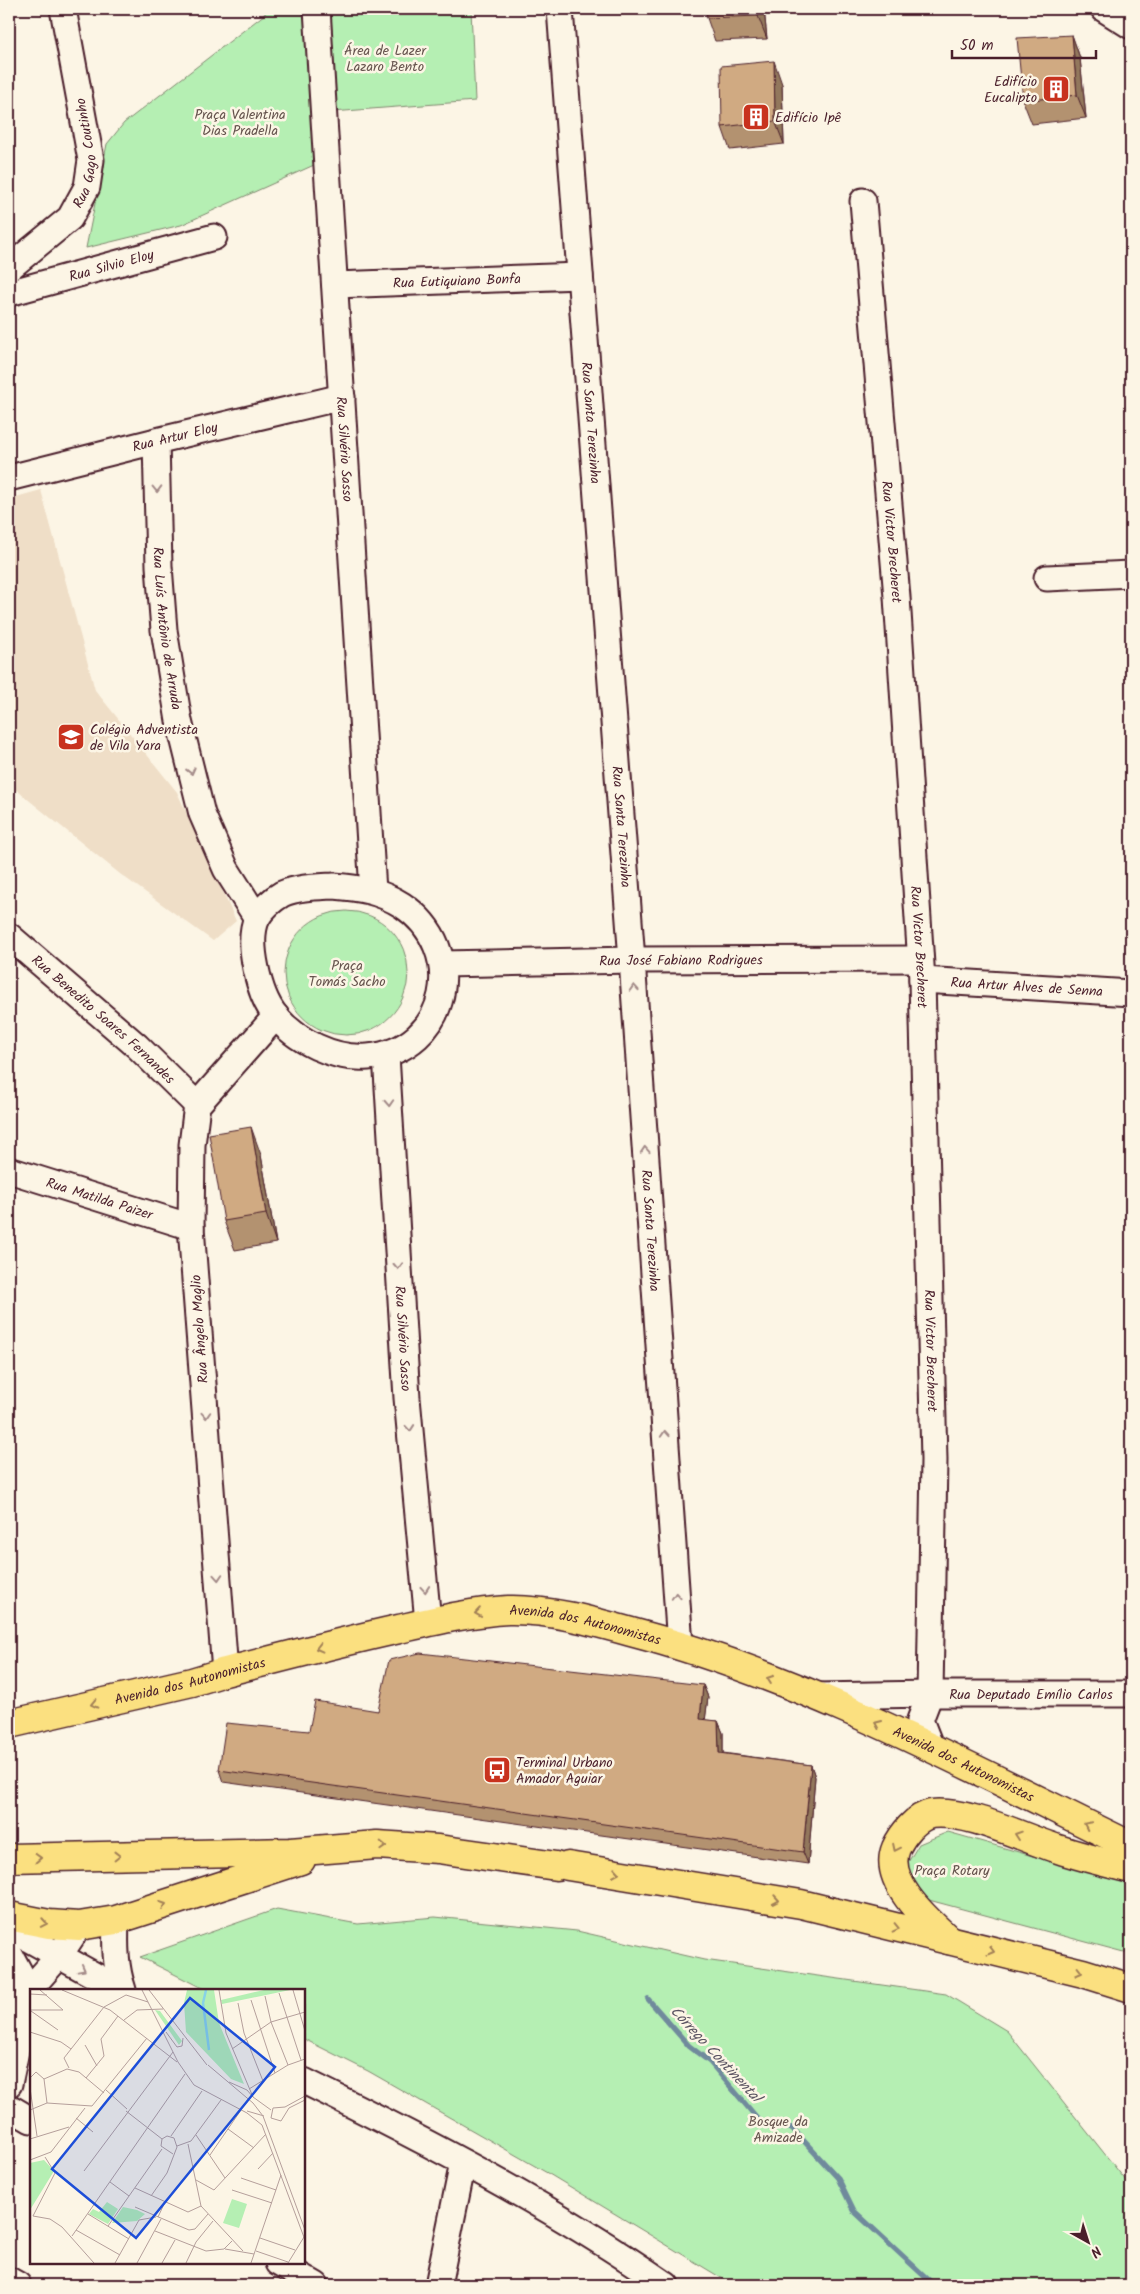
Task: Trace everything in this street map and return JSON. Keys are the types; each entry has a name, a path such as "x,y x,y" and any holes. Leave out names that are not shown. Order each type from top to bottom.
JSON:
{"main road":[{"name":"Avenida dos Autonomistas","path":"9,1724 192,1682 225,1672 428,1622 480,1613 521,1610 602,1624 680,1645 816,1696 931,1748 1131,1846"},
{"path":"949,1940 914,1904 895,1877 892,1857 899,1843 918,1820 929,1814 958,1815 1060,1850 1131,1869"},
{"path":"9,1858 334,1849 377,1845 438,1849 562,1866 801,1904 1083,1973 1131,1988"},
{"path":"9,1916 50,1924 79,1926 116,1920 334,1849"}],"street":[{"name":"Rua Gago Coutinho","path":"9,268 70,218 87,187 90,152 64,9"},
{"name":"Rua Silvério Sasso","path":"317,9 373,891"},
{"name":"Rua Santa Terezinha","path":"560,9 632,960 680,1645"},
{"path":"1104,9 1131,26"},
{"name":"Rua Victor Brecheret","path":"863,201 896,587 921,970 934,1460 930,1694"},
{"name":"Rua Silvio Eloy","path":"9,293 214,237"},
{"name":"Rua Eutiquiano Bonfa","path":"335,285 580,276"},
{"name":"Rua Artur Eloy","path":"9,477 342,397"},
{"name":"Rua Luís Antônio de Arruda","path":"156,441 159,566 163,621 179,721 202,814 226,869 257,918"},
{"path":"1047,578 1131,574"},
{"path":"334,886 373,891 403,906 425,927 437,946 443,964 444,976 432,1018 413,1042 386,1055 366,1058 327,1051 304,1040 276,1016 260,987 254,951 254,936 257,918 270,902 282,894 303,888 334,886"},
{"name":"Rua Benedito Soares Fernandes","path":"9,936 137,1046 198,1105"},
{"name":"Rua José Fabiano Rodrigues","path":"443,964 632,960 921,970"},
{"name":"Rua Artur Alves de Senna","path":"921,970 1131,993"},
{"path":"198,1105 276,1016"},
{"name":"Rua Silvério Sasso","path":"386,1055 405,1380 428,1622"},
{"name":"Rua Ângelo Maglio","path":"198,1105 192,1145 191,1227 225,1672"},
{"name":"Rua Matilda Paizer","path":"9,1170 191,1227"},
{"name":"Rua Deputado Emílio Carlos","path":"930,1694 920,1720 931,1748"},
{"name":"Rua Deputado Emílio Carlos","path":"816,1696 1131,1694"},
{"path":"116,1920 114,1950 122,1989"},
{"path":"9,2084 29,1990 59,1956 79,1926"},
{"path":"9,1928 120,1989"},
{"path":"9,1953 29,1990"},
{"path":"305,2081 463,2163 613,2249 666,2285"},
{"path":"9,2107 30,2119"},
{"path":"438,2285 463,2163"},
{"path":"280,2264 316,2285"},
{"path":"9,2280 18,2285"}],"shaded area":[{"name":"Colégio Adventista de Vila Yara","path":"41,490 95,690 177,792 236,921 213,941 120,874 9,784 9,499"}],"green space":[{"name":"Praça Valentina Dias Pradella","path":"265,9 305,9 314,165 181,225 86,248 107,144 124,123 265,14"},
{"name":"Área de Lazer Lazaro Bento","path":"328,9 471,9 475,101 332,112"},
{"name":"Praça Tomás Sacho","path":"346,911 370,916 390,929 403,949 408,973 403,997 390,1017 370,1030 346,1035 322,1030 302,1017 289,997 284,973 289,949 302,929 322,916"},
{"name":"Praça Rotary","path":"948,1832 1131,1884 1131,1954 925,1899 912,1881 907,1864 919,1844"},
{"name":"Bosque da Amizade","path":"277,1909 358,1924 435,1917 577,1931 704,1960 946,1994 1007,2031 1131,2187 1131,2285 733,2285 549,2174 368,2071 305,2040 305,1989 204,1989 140,1957"}],"building":[{"path":"706,9 758,9 758,16 707,18"},
{"path":"1072,35 1077,95 1023,101 1017,38"},
{"path":"774,61 775,121 722,127 721,66"},
{"path":"251,1127 266,1214 224,1221 209,1134"},
{"name":"Terminal Urbano Amador Aguiar","path":"420,1653 703,1685 700,1719 718,1721 719,1753 811,1765 803,1852 219,1770 226,1723 309,1731 315,1701 378,1711 389,1660"}],"waterway":[{"name":"Córrego Continental","path":"648,1999 689,2046 710,2062 762,2124 792,2128 838,2178 854,2211 934,2285"}],"place":[{"name":"Edifício Eucalipto","path":"1056,89"},
{"name":"Edifício Ipê","path":"756,117"},
{"name":"Colégio Adventista de Vila Yara","path":"71,737"},
{"name":"Terminal Urbano Amador Aguiar","path":"497,1770"}]}
